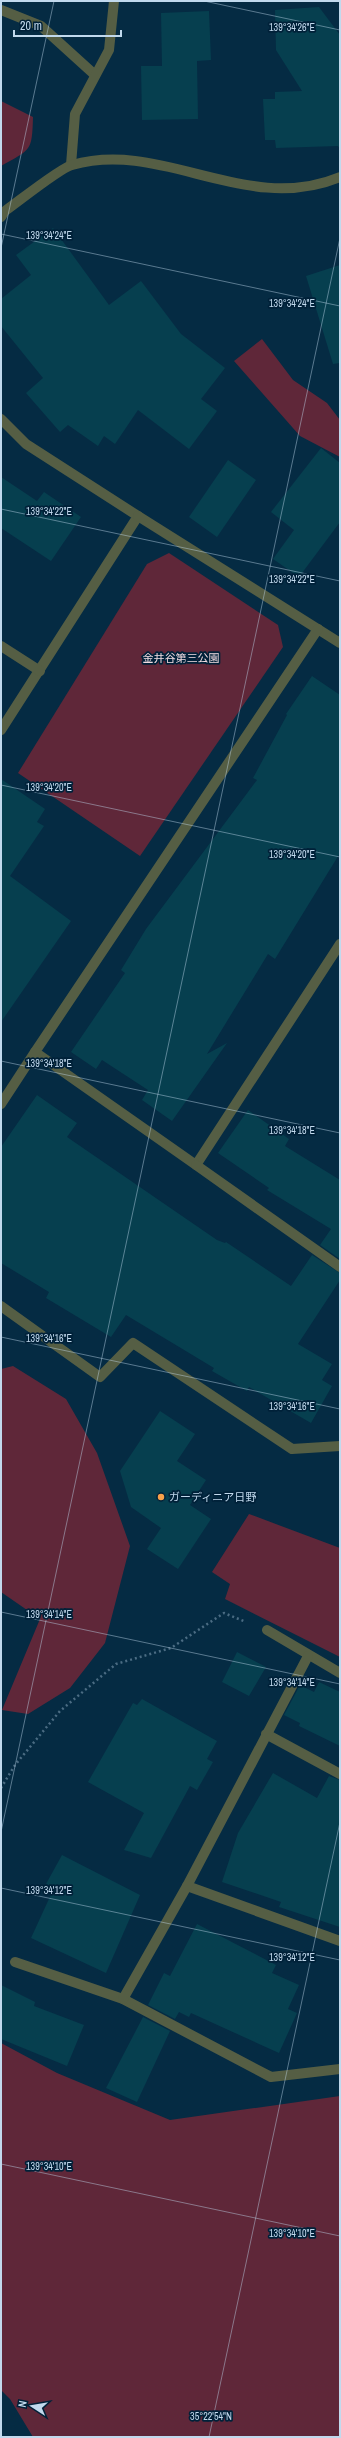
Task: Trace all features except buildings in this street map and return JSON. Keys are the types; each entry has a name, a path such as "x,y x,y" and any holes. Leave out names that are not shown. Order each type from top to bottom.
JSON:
{"street":[{"path":"71,165 76,114 109,50 114,1"},
{"path":"1,10 42,26 95,75"},
{"path":"1,217 4,211 71,165 121,158 240,185 287,190 320,185 340,177"},
{"path":"1,419 26,444 340,644"},
{"path":"1,730 138,516"},
{"path":"1,1104 318,629"},
{"path":"1,646 40,671"},
{"path":"196,1165 340,944"},
{"path":"35,1052 340,1267"},
{"path":"1,1306 100,1377 133,1343 292,1449 340,1446"},
{"path":"267,1630 308,1656 340,1673"},
{"path":"123,2000 187,1886 308,1656"},
{"path":"266,1734 340,1774"},
{"path":"187,1886 340,1941"},
{"path":"16,1962 123,2000 271,2077 340,2069"}],"path":[{"path":"1,1788 15,1765 60,1711 116,1664 171,1648 224,1613 267,1630"}],"green space":[{"path":"1,101 33,117 32,137 28,148 19,156 1,166"},
{"path":"262,339 293,380 327,403 340,420 340,457 300,436 234,361"},
{"name":"金井谷第三公園","path":"169,553 278,625 283,647 140,856 18,773 147,564"},
{"path":"13,1366 66,1399 97,1453 130,1546 105,1643 70,1688 28,1714 2,1710 40,1619 1,1592 1,1369"},
{"path":"249,1514 340,1548 340,1657 225,1599 230,1584 212,1572"},
{"path":"1,2043 57,2073 170,2120 340,2096 340,2437 33,2437 10,2399 1,2390"}],"place":[{"name":"ガーディニア日野","path":"161,1497"}]}
